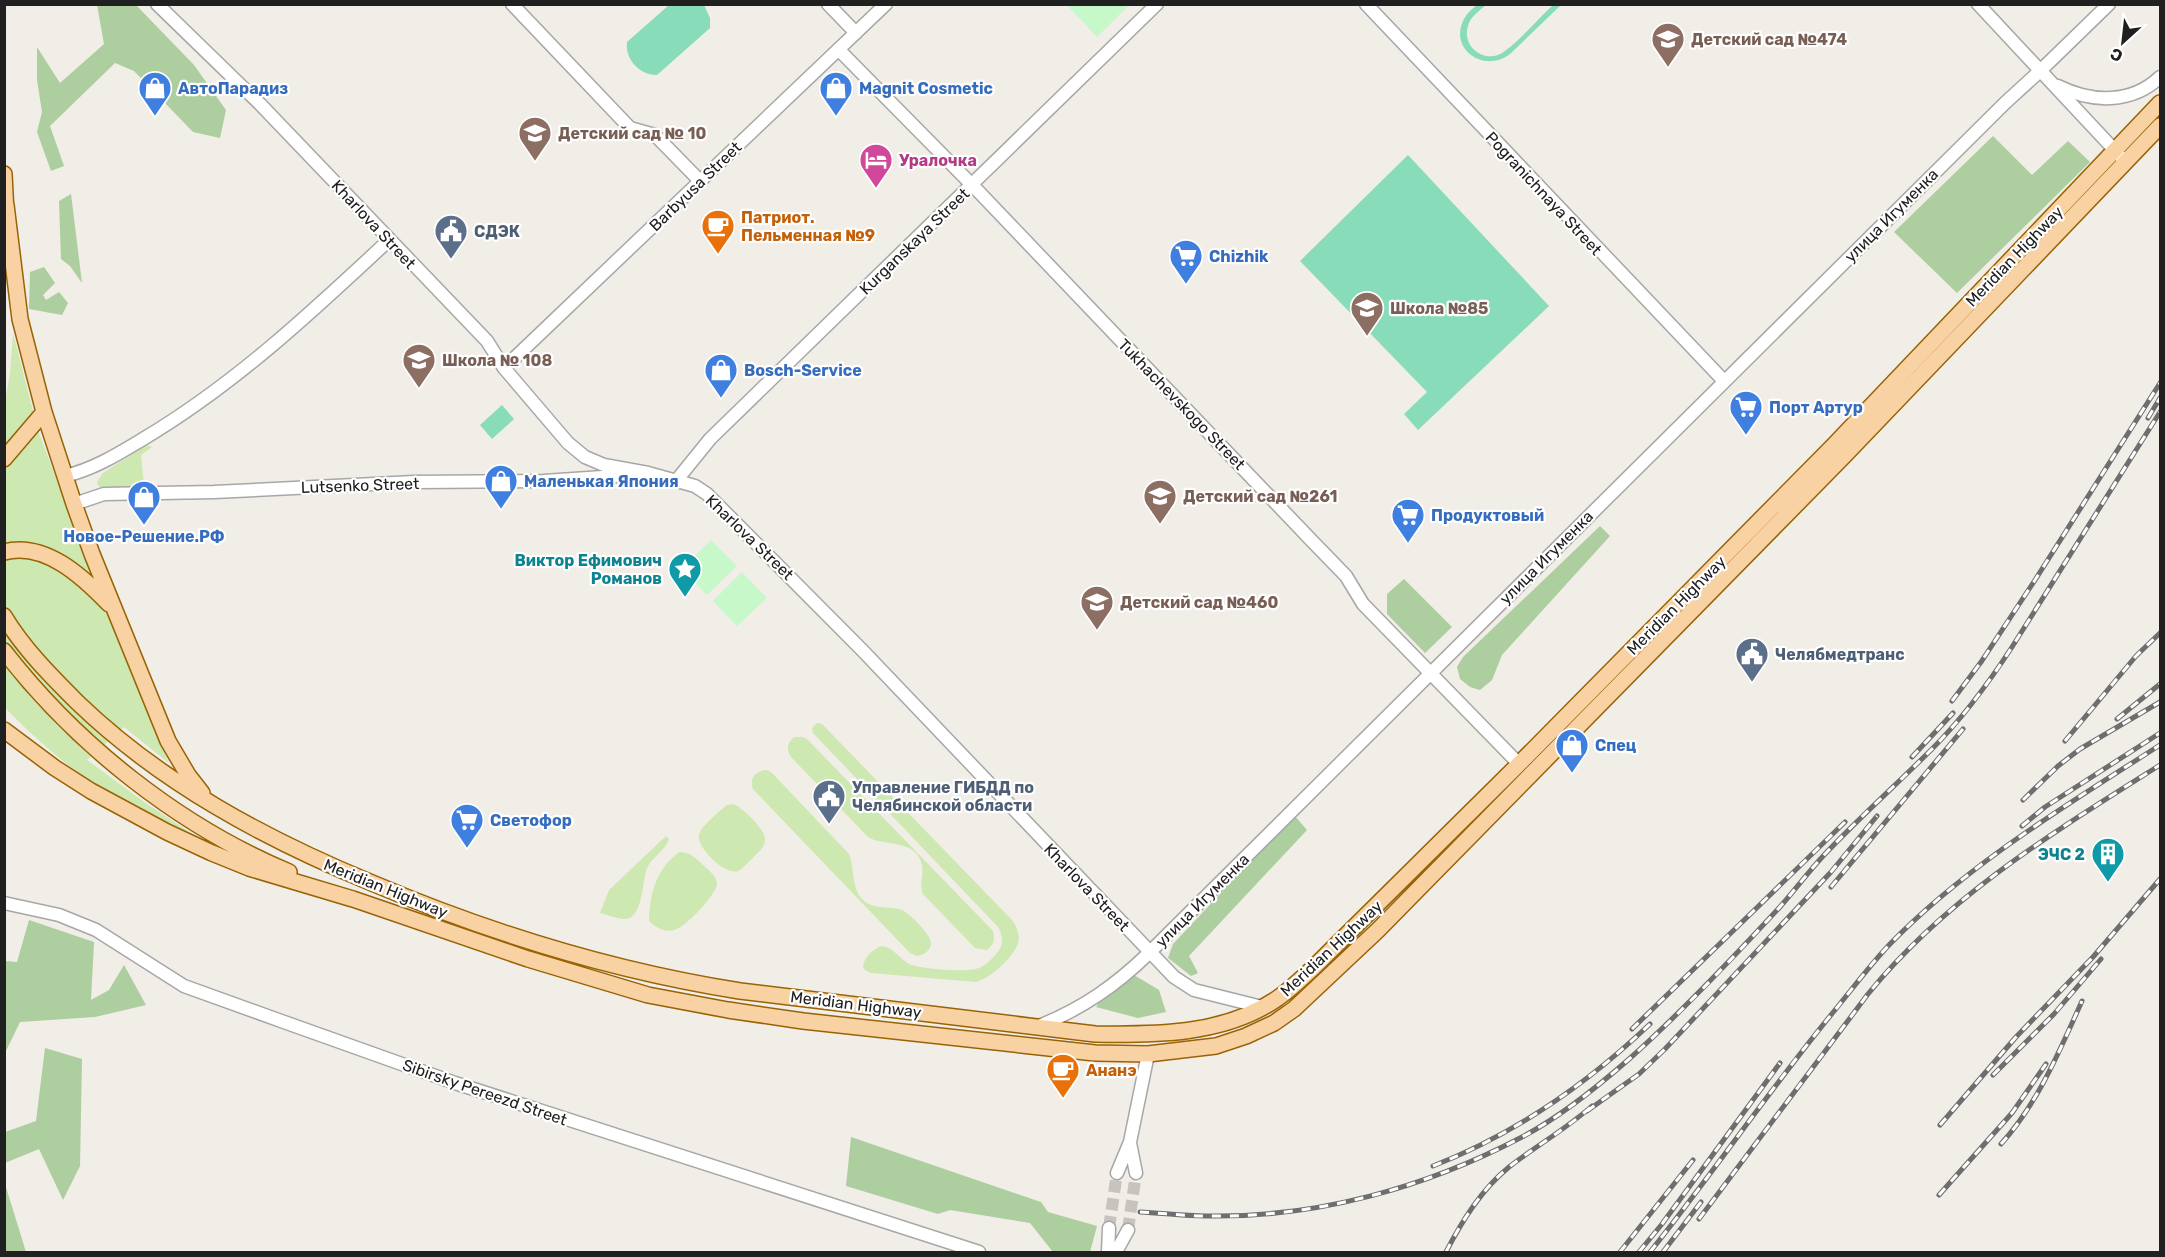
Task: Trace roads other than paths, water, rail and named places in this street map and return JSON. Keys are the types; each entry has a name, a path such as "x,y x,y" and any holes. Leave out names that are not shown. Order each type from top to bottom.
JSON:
{"main road":[{"name":"Meridian Highway","path":"4,615 33,654 62,687 113,734 212,804 264,834 336,869 444,913 536,944 692,983 740,991 1095,1034 1148,1035 1196,1029 1236,1019 1262,1007 1291,988 1314,968 1834,445 2160,103"},
{"name":"Meridian Highway","path":"353,899 572,974 659,998 728,1010 803,1021 1095,1053 1148,1054 1216,1046 1246,1036 1274,1023 1311,995 1378,930 1822,478 2160,126"},
{"path":"4,174 20,319 44,412 74,504 168,741 188,775 212,804"},
{"path":"4,244 6,205"},
{"path":"4,459 44,412"},
{"path":"4,552 15,549 29,550 54,559 81,578 114,608"},
{"path":"4,651 51,705 92,745 140,786 207,830 283,870 353,899"},
{"path":"4,721 26,746"},
{"path":"4,730 70,778 180,838 249,868 353,899"}],"street":[{"name":"Kharlova Street","path":"157,4 260,104 487,341 504,368 568,443 585,457 604,465 648,473 695,486 707,494 870,658 1174,977 1194,990 1262,1007"},
{"path":"512,4 630,128 655,135 700,181"},
{"path":"828,4 856,33"},
{"name":"Barbyusa Street","path":"504,368 886,4"},
{"name":"Kurganskaya Street","path":"676,481 710,439 1156,4"},
{"name":"Pogranichnaya Street","path":"1366,4 1724,381"},
{"path":"1978,4 2126,162"},
{"name":"улица Игуменка","path":"1040,1026 1095,999 1149,953 2005,103 2109,4"},
{"name":"Tukhachevskogo Street","path":"838,50 972,185 1346,576 1363,604 1519,764"},
{"path":"2049,81 2071,92 2094,98 2116,99 2136,94 2152,85 2160,77"},
{"path":"65,476 83,472 105,462 182,415 296,325 389,240"},
{"path":"573,479 580,472 585,457"},
{"name":"Lutsenko Street","path":"74,504 104,494 414,482 573,479 648,473"},
{"name":"Sibirsky Pereezd Street","path":"4,903 59,915 96,930 184,986 295,1026 455,1083 979,1252"},
{"path":"1118,1173 1130,1142 1148,1054"},
{"path":"1130,1142 1136,1173"},
{"path":"1108,1252 1109,1228"},
{"path":"1116,1252 1128,1230"}],"tunnel":[{"path":"1109,1228 1117,1173"},
{"path":"1128,1230 1136,1173"}],"railway":[{"path":"1952,701 1981,662 2035,580 2160,383"},
{"path":"2148,418 2160,398"},
{"path":"1140,1212 1198,1216 1288,1212 1329,1205 1408,1185 1447,1171 1522,1137 1564,1111 1616,1071 1705,986 1779,908 1825,854 1931,750 1964,714 2012,647 2160,412"},
{"path":"2065,741 2136,656 2160,633"},
{"path":"2117,719 2160,684"},
{"path":"2023,800 2058,766 2080,749 2160,702"},
{"path":"1912,757 1953,713"},
{"path":"1831,887 1963,729"},
{"path":"2022,826 2045,807 2160,733"},
{"path":"1650,1252 1811,1040 1890,944 1920,915 1985,862 2054,813 2160,745"},
{"path":"1699,1219 1868,994 1899,958 1933,926 2005,867 2160,765"},
{"path":"1587,1111 1639,1074 1665,1049 1831,872 1877,816"},
{"path":"1632,1029 1845,822"},
{"path":"1940,1125 2016,1037 2093,957 2160,879"},
{"path":"1993,1075 2054,1014 2101,959"},
{"path":"2001,1144 2037,1094 2082,1001"},
{"path":"1433,1166 1493,1139 1549,1106 1601,1067 1650,1024"},
{"path":"1639,1252 1780,1063"},
{"path":"1939,1195 2012,1113 2046,1064"},
{"path":"1446,1252 1473,1206 1499,1176 1592,1106"},
{"path":"1620,1252 1693,1160"},
{"path":"1663,1252 1701,1202"}],"place":[{"name":"Детский сад №474","path":"1668,68"},
{"name":"АвтоПарадиз","path":"155,117"},
{"name":"Magnit Cosmetic","path":"836,117"},
{"name":"Детский сад № 10","path":"535,162"},
{"name":"Уралочка","path":"876,189"},
{"name":"Патриот. Пельменная №9","path":"718,255"},
{"name":"СДЭК","path":"451,260"},
{"name":"Chizhik","path":"1186,285"},
{"name":"Школа №85","path":"1367,337"},
{"name":"Школа № 108","path":"419,389"},
{"name":"Bosch-Service","path":"721,399"},
{"name":"Порт Артур","path":"1746,436"},
{"name":"Маленькая Япония","path":"501,510"},
{"name":"Детский сад №261","path":"1160,525"},
{"name":"Новое-Решение.РФ","path":"144,526"},
{"name":"Продуктовый","path":"1408,544"},
{"name":"Виктор Ефимович Романов","path":"685,598"},
{"name":"Детский сад №460","path":"1097,631"},
{"name":"Челябмедтранс","path":"1752,683"},
{"name":"Спец","path":"1572,774"},
{"name":"Управление ГИБДД по Челябинской области","path":"829,825"},
{"name":"Светофор","path":"467,849"},
{"name":"ЭЧС 2","path":"2108,883"},
{"name":"Ананэ","path":"1063,1099"}]}
